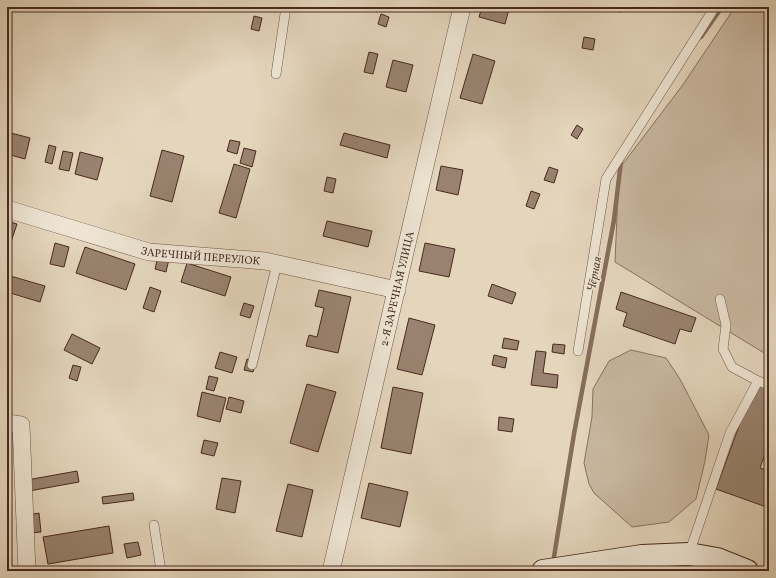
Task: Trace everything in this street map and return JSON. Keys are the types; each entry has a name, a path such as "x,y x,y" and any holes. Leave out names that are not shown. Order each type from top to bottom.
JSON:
{"street":[{"name":"2-Я ЗАРЕЧНАЯ УЛИЦА","path":"331,571 462,7"},
{"name":"ЗАРЕЧНЫЙ ПЕРЕУЛОК","path":"7,208 149,252 265,261 397,290"},
{"path":"7,423 21,425 27,571"},
{"path":"543,571 642,556 689,554 717,559 747,571"}],"lane":[{"path":"276,74 286,7"},
{"path":"578,351 606,179 715,7"},
{"path":"252,365 277,264"},
{"path":"720,299 726,326 723,350 732,367 758,381 769,385"},
{"path":"689,554 730,433 758,381"},
{"path":"154,525 161,571"}],"shaded area":[{"path":"735,7 769,7 769,356 615,262 619,169 682,86"},
{"path":"631,350 666,358 680,379 709,435 705,461 696,499 669,522 632,527 594,493 589,484 584,463 592,417 593,389 609,361"}],"building":[{"path":"482,7 502,7 509,9 505,24 479,17"},
{"path":"612,7 622,7 621,12 611,10"},
{"path":"381,14 389,17 386,27 378,24"},
{"path":"254,16 262,18 259,31 251,29"},
{"path":"584,37 595,39 593,50 582,48"},
{"path":"369,52 378,54 373,74 364,72"},
{"path":"473,54 495,61 482,104 460,98"},
{"path":"393,60 413,65 406,92 386,87"},
{"path":"577,125 583,129 577,139 571,135"},
{"path":"11,133 30,138 25,159 7,154"},
{"path":"344,133 390,145 387,158 340,145"},
{"path":"230,140 240,142 237,154 227,151"},
{"path":"49,145 56,147 52,164 45,162"},
{"path":"244,148 256,151 252,167 240,163"},
{"path":"162,150 184,156 172,202 150,196"},
{"path":"63,151 73,153 69,171 59,169"},
{"path":"80,152 103,158 97,180 75,174"},
{"path":"234,164 250,169 236,218 219,213"},
{"path":"441,166 463,170 458,195 436,190"},
{"path":"549,167 558,170 554,183 544,180"},
{"path":"327,177 336,179 333,193 324,191"},
{"path":"531,191 540,194 534,209 526,206"},
{"path":"7,221 17,224 7,254"},
{"path":"327,221 372,231 368,247 323,236"},
{"path":"55,243 69,247 64,267 50,264"},
{"path":"425,243 455,249 449,277 419,271"},
{"path":"85,247 135,264 126,290 76,273"},
{"path":"158,256 169,259 166,272 155,269"},
{"path":"187,263 231,277 225,296 181,282"},
{"path":"7,275 45,286 40,302 7,292"},
{"path":"492,284 516,293 512,304 488,296"},
{"path":"150,287 161,291 154,312 143,308"},
{"path":"319,290 351,297 338,353 306,346 309,335 317,337 324,308 315,306"},
{"path":"621,292 696,318 691,332 680,329 675,344 623,326 627,313 616,309"},
{"path":"244,303 254,306 250,318 240,315"},
{"path":"409,318 435,325 422,375 397,369"},
{"path":"72,334 100,348 92,364 64,350"},
{"path":"504,338 519,341 517,350 502,348"},
{"path":"553,344 565,345 564,354 552,352"},
{"path":"536,351 546,352 543,373 558,375 557,388 531,385"},
{"path":"220,352 237,357 232,373 215,368"},
{"path":"494,355 507,358 505,368 492,365"},
{"path":"247,359 256,361 253,372 244,370"},
{"path":"73,365 81,367 77,381 69,378"},
{"path":"209,376 218,378 214,391 206,389"},
{"path":"755,382 769,387 769,443 760,468 769,471 769,508 716,489"},
{"path":"307,384 336,392 318,452 290,443"},
{"path":"393,387 423,393 411,454 381,448"},
{"path":"202,392 226,398 220,422 197,416"},
{"path":"229,397 244,401 241,413 226,409"},
{"path":"499,417 514,419 512,432 498,430"},
{"path":"204,440 218,443 214,456 201,453"},
{"path":"77,471 79,482 29,491 27,480"},
{"path":"222,478 241,481 235,513 216,509"},
{"path":"369,483 408,492 400,527 361,518"},
{"path":"288,484 313,490 302,537 276,531"},
{"path":"133,493 134,500 103,504 102,497"},
{"path":"39,513 41,532 30,533 28,515"},
{"path":"109,526 113,553 48,564 43,537"},
{"path":"138,542 141,555 127,558 124,544"}],"waterway":[{"name":"Чёрная","path":"701,37 722,7"},
{"name":"Чёрная","path":"553,563 574,434 614,220 621,161"}]}
